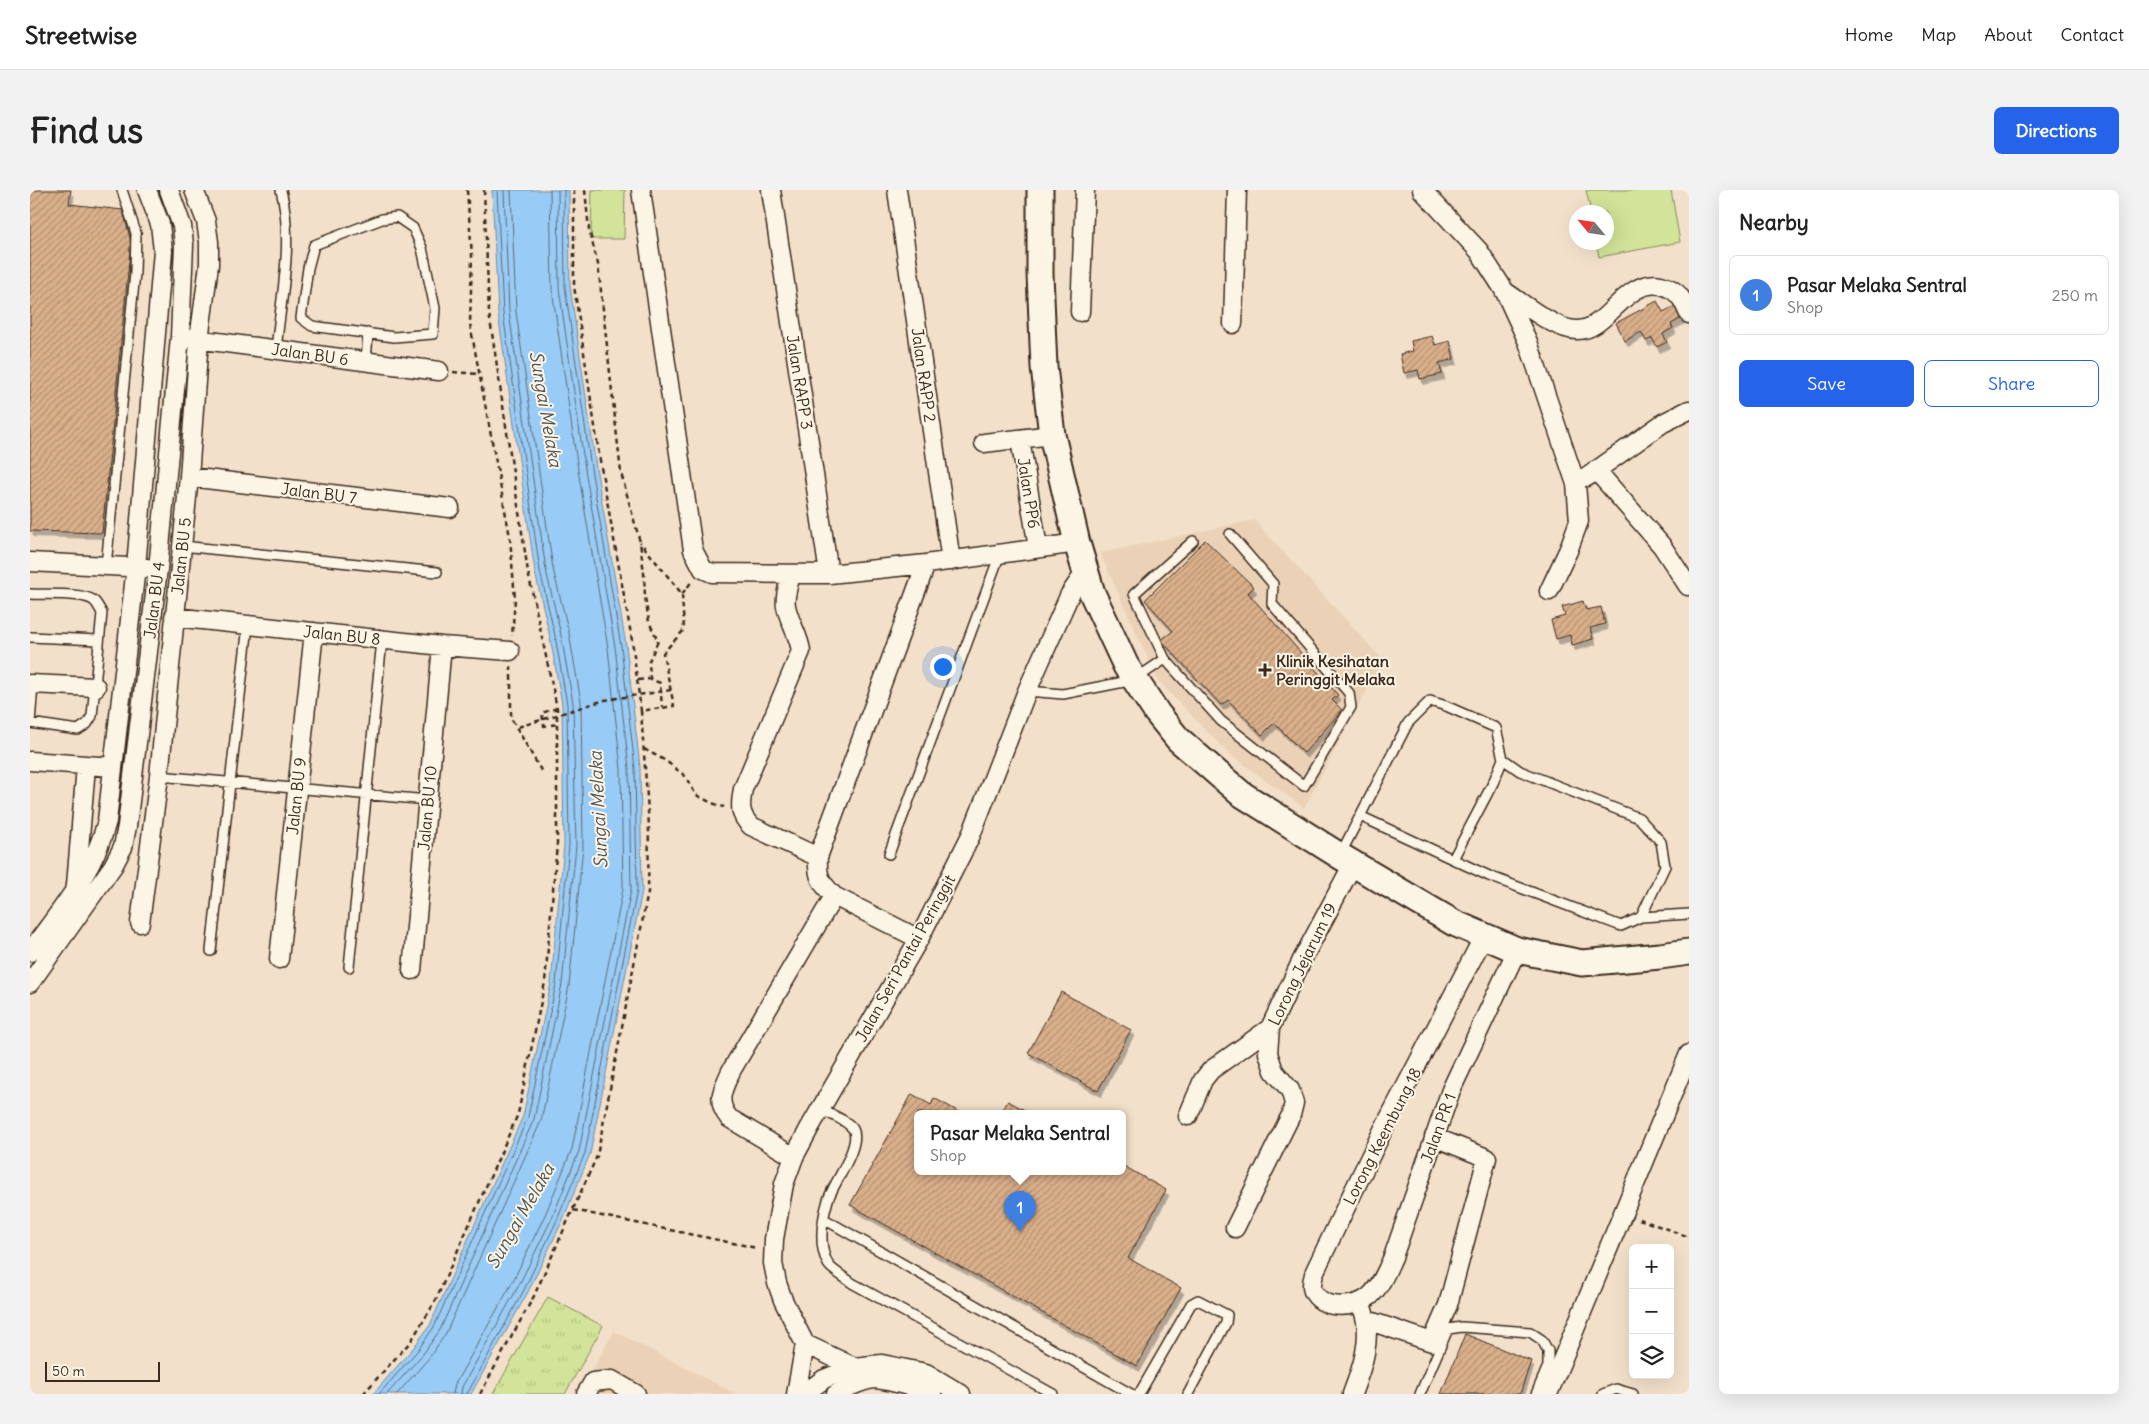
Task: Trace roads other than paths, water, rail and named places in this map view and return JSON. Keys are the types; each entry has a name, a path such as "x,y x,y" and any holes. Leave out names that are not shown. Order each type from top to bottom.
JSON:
{"street":[{"name":"Jalan BU 4","path":"30,952 93,863 102,842 107,820 136,567 163,251 160,224 147,190"},
{"name":"Jalan BU 4","path":"30,983 101,885 123,847 127,826 158,569 180,337 184,245 182,226 170,190"},
{"name":"Jalan BU 5","path":"140,923 159,776 189,477 199,340 210,242 206,222 194,190"},
{"path":"641,190 692,540 697,561 703,568 712,573 829,574 951,561 1076,543"},
{"name":"Jalan RAPP 3","path":"771,190 829,574"},
{"name":"Jalan RAPP 2","path":"897,190 951,561"},
{"path":"1040,190 1040,274 1044,367 1052,435 1076,543 1092,593 1134,680 1178,739 1240,793 1346,860 1454,923 1517,950 1582,962 1689,952"},
{"path":"1080,312 1085,190"},
{"path":"1233,324 1236,190"},
{"path":"1422,190 1479,251 1504,290 1528,342 1576,484 1579,521 1568,551 1549,591"},
{"path":"1504,290 1559,326 1579,331 1592,326 1637,289 1651,283 1668,287 1680,296 1689,314"},
{"name":"Jalan BU 6","path":"180,337 440,371"},
{"path":"1576,484 1663,423 1689,410"},
{"path":"984,443 1052,435"},
{"name":"Jalan PP6","path":"1020,439 1038,548"},
{"path":"1596,470 1662,546 1688,586"},
{"name":"Jalan BU 7","path":"189,477 450,508"},
{"path":"30,562 158,569"},
{"path":"919,939 834,896 823,885 817,873 818,857 926,564"},
{"path":"791,574 786,604 790,621 799,637 801,651 743,789 740,811 744,820 751,826 818,857"},
{"name":"Jalan Seri Pantai Peringgit","path":"805,1344 783,1300 773,1263 778,1210 784,1184 794,1157 820,1109 919,939 971,834 1028,691 1074,586 1079,581 1087,578"},
{"name":"Jalan BU 8","path":"174,617 382,640 510,651"},
{"name":"Jalan BU 9","path":"279,959 314,632"},
{"name":"Jalan BU 10","path":"412,970 442,646"},
{"path":"32,684 96,687"},
{"path":"30,761 113,767"},
{"path":"76,888 86,766"},
{"name":"Lorong Jejarum 19","path":"1235,1228 1291,1115 1294,1103 1290,1090 1274,1071 1268,1053 1270,1028 1346,860"},
{"path":"794,1157 729,1118 723,1111 720,1099 731,1071 834,896"},
{"name":"Lorong Keembung 18","path":"1360,1303 1345,1306 1332,1305 1321,1300 1314,1293 1312,1283 1315,1271 1383,1130 1484,936"},
{"name":"Jalan PR 1","path":"1360,1303 1383,1280 1451,1090 1517,950"},
{"path":"1188,1116 1203,1080 1210,1070 1270,1028"},
{"path":"1548,1394 1689,1054"},
{"path":"1367,1320 1432,1342 1448,1305 1487,1158 1434,1137"},
{"path":"1352,1394 1361,1370 1366,1347 1367,1320 1360,1303"},
{"path":"796,1394 805,1344 854,1367"},
{"path":"804,1394 824,1379 854,1367 882,1364 926,1373 961,1394"},
{"path":"836,1394 851,1385 875,1379 924,1390 932,1394"},
{"path":"590,1388 612,1380 636,1394"}],"lane":[{"path":"106,566 135,273 136,233 122,190"},
{"path":"276,350 287,249 287,213 281,190"},
{"path":"397,217 414,228 422,248 435,308 432,334 394,336 368,333 312,326 301,318 308,268 314,245 382,219 397,217"},
{"path":"366,362 368,333"},
{"path":"1193,541 1134,594 1165,659 1221,721 1304,786 1351,707 1349,694 1272,604 1273,584 1230,534"},
{"path":"182,546 437,572"},
{"path":"889,854 1000,554"},
{"path":"30,594 83,596 92,599 102,613 96,687 92,716 87,724 78,730 30,723 32,684"},
{"path":"211,951 248,625"},
{"path":"30,637 99,640"},
{"path":"349,967 382,640"},
{"path":"1028,691 1063,694 1134,680 1165,659"},
{"path":"1346,860 1360,816 1408,723 1430,701 1496,728 1503,760 1494,783 1453,859"},
{"path":"1503,760 1520,771 1639,818 1661,842 1665,866 1641,917"},
{"path":"159,776 428,800"},
{"path":"1360,816 1489,876 1621,926 1641,917 1689,914"},
{"path":"820,1109 847,1124 853,1129 855,1137 852,1149 828,1199 821,1245 828,1266 852,1283 1053,1394"},
{"path":"824,1219 1131,1394"},
{"path":"1139,1394 1191,1304 1198,1300 1227,1315 1226,1323 1188,1394"},
{"path":"1420,1394 1448,1330 1462,1327 1530,1332 1542,1340 1548,1351 1548,1366 1536,1394"},
{"path":"1604,1394 1616,1390 1634,1394"}],"water":[{"name":"Sungai Melaka","path":"492,190 569,190 570,286 596,467 626,645 640,767 642,891 590,1154 562,1222 528,1292 471,1394 373,1394 414,1347 430,1325 523,1116 551,983 564,845 562,704 550,637 535,572 498,313"}],"place":[{"name":"Klinik Kesihatan Peringgit Melaka","path":"1265,670"},
{"name":"Pasar Melaka Sentral","path":"1020,1232"}]}
